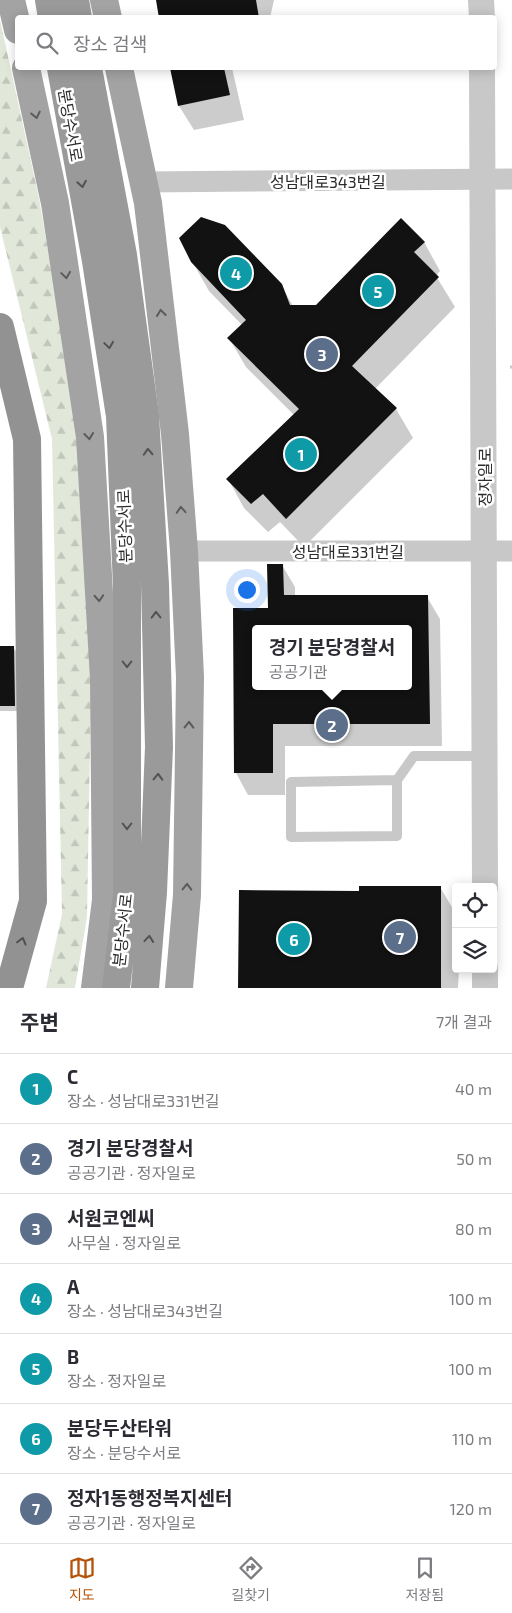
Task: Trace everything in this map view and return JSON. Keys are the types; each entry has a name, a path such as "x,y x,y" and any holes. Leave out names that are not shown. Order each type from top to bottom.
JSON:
{"highway":[{"path":"49,0 52,15"},
{"path":"75,0 78,15"},
{"name":"분당수서로","path":"61,70 96,261 120,416 127,587 127,895 116,988"},
{"name":"분당수서로","path":"88,70 123,255 146,415 155,584 159,747 153,892 145,988"},
{"path":"0,327 27,439 33,901 9,988"}],"main road":[{"path":"11,0 15,17"},
{"path":"104,0 107,15"},
{"path":"26,70 55,203 90,437 104,689 106,900 95,988"},
{"path":"119,70 148,203 175,434 184,551 190,677 187,895 179,988"}],"street":[{"path":"481,0 482,15"},
{"name":"정자일로","path":"482,70 485,883"},
{"name":"성남대로343번길","path":"144,182 512,179"},
{"name":"성남대로331번길","path":"184,551 512,551"},
{"path":"485,973 485,988"}],"lane":[{"path":"396,780 291,782 291,837 396,836 396,780 414,756 484,756"}],"green space":[{"path":"0,20 39,198 80,438 91,689 87,917 75,988 46,988 62,914 52,439 0,227"}],"building":[{"path":"156,0 256,0 258,15 158,15"},
{"path":"170,70 224,70 230,95 178,106"},
{"path":"201,217 225,225 282,284 290,305 316,305 401,218 425,242 414,252 439,277 352,366 397,408 286,519 263,494 251,504 226,479 299,409 227,338 246,320 191,262 179,238"},
{"path":"267,564 283,564 284,595 428,595 430,724 273,724 273,773 234,773 233,608 268,608"},
{"path":"0,646 14,646 15,706 0,706"},
{"path":"359,886 441,886 441,988 238,988 239,890 359,891"}],"place":[{"name":"A","path":"236,273"},
{"name":"B","path":"378,291"},
{"name":"서원코엔씨","path":"322,354"},
{"name":"C","path":"301,454"},
{"name":"경기 분당경찰서","path":"332,725"},
{"name":"정자1동행정복지센터","path":"400,937"},
{"name":"분당두산타워","path":"294,939"}]}
